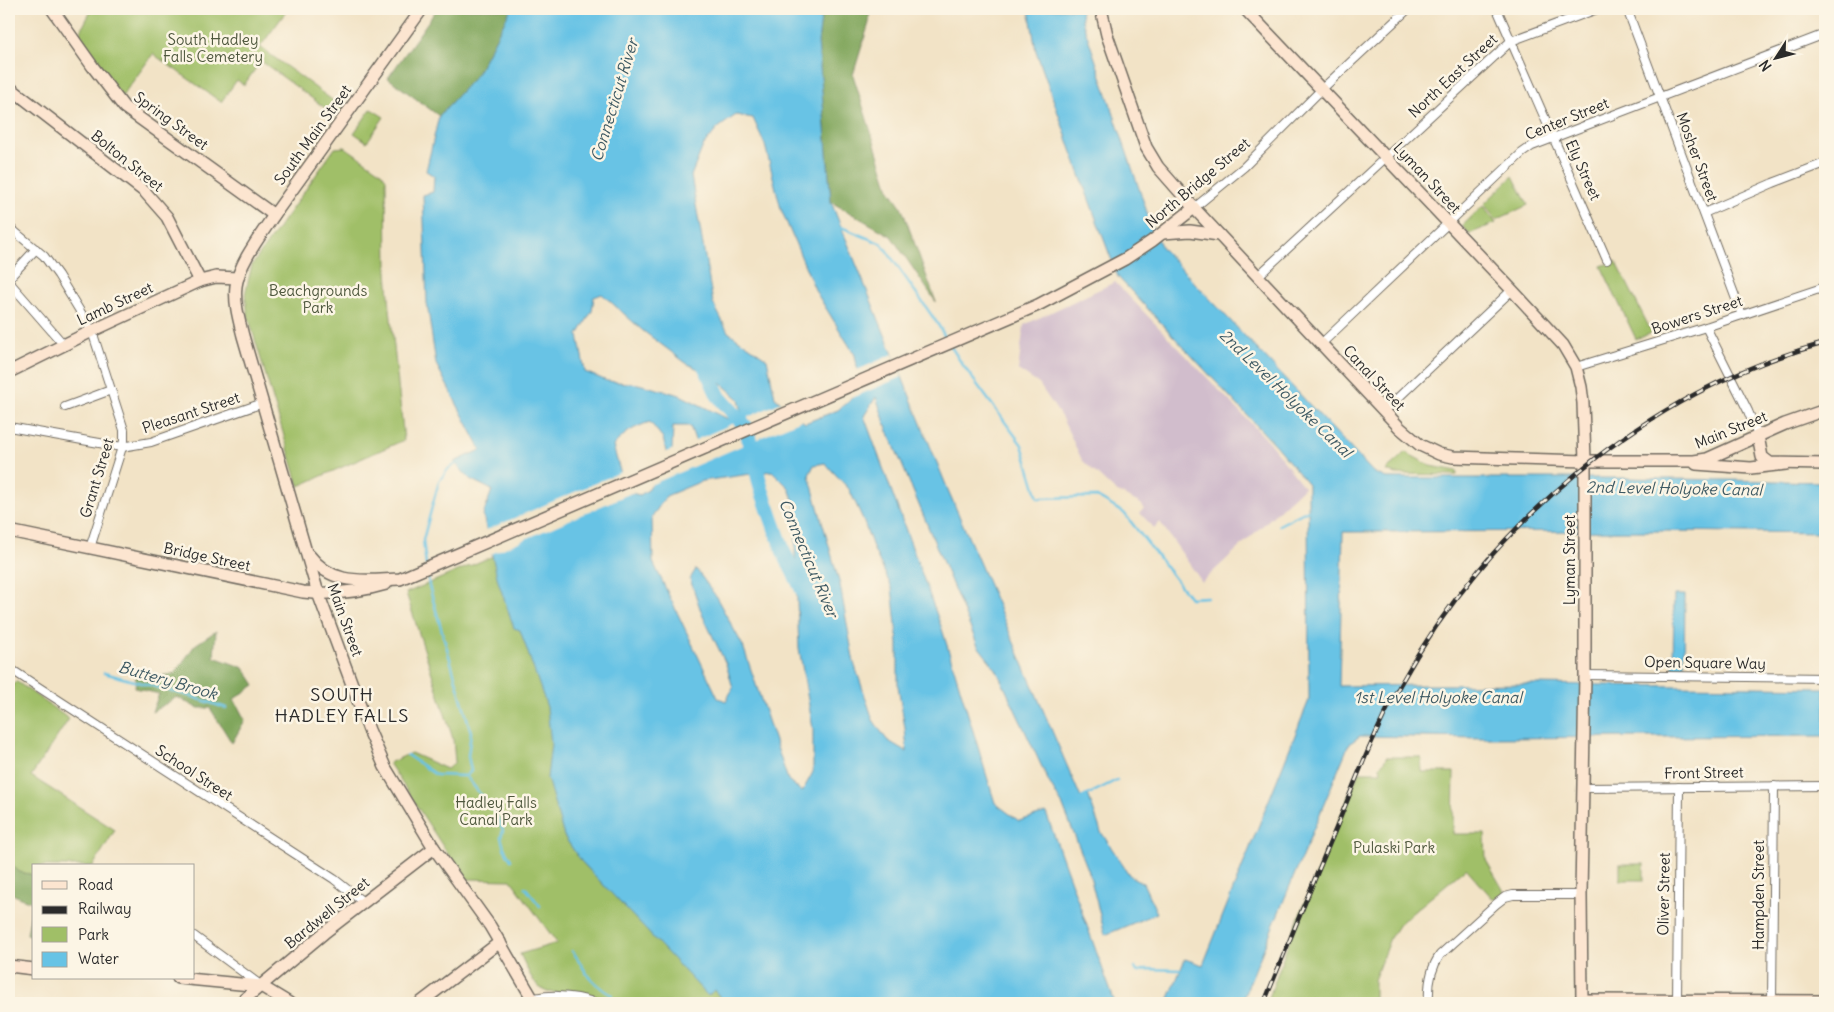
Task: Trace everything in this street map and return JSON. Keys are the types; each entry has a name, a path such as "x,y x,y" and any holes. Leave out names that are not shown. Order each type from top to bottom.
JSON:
{"main road":[{"name":"Spring Street","path":"52,9 93,68 124,107 274,215"},
{"name":"Canal Street","path":"1101,9 1107,35 1146,148 1158,166 1219,235 1384,411 1412,438 1420,445 1439,454 1453,457 1585,461"},
{"name":"Lyman Street","path":"1245,9 1563,345 1576,367 1583,403 1585,461 1585,678 1581,895 1583,1002"},
{"name":"South Main Street","path":"238,278 255,244 274,215 418,10"},
{"name":"Bolton Street","path":"9,87 149,196 162,210 171,224 200,281"},
{"name":"North Bridge Street","path":"400,579 1038,304 1125,259 1194,208"},
{"path":"1161,234 1190,231 1219,235"},
{"name":"Lamb Street","path":"9,372 200,281 216,277 238,278"},
{"name":"Main Street","path":"238,278 236,295 238,314 305,549 318,593 369,730 385,768 434,848 500,942 533,1001"},
{"name":"Main Street","path":"1585,461 1680,462 1707,459 1758,436 1825,410"},
{"path":"1758,436 1760,451 1765,460 1770,463 1825,464"},
{"path":"1680,462 1709,466 1751,468 1786,464"},
{"name":"Bridge Street","path":"9,531 275,587 318,593 362,590 400,579"},
{"path":"305,549 320,567 340,578 361,580 400,579"},
{"name":"Bardwell Street","path":"240,1003 363,902 434,848"},
{"path":"420,1003 500,942"},
{"path":"9,966 32,969"},
{"path":"195,980 261,986 289,1003"},
{"path":"1583,1002 1825,1001"}],"street":[{"name":"North Bridge Street","path":"1194,208 1244,167 1322,89 1408,9"},
{"name":"Ely Street","path":"1497,9 1607,260"},
{"name":"North East Street","path":"1258,276 1511,41 1597,9"},
{"name":"Mosher Street","path":"1627,9 1742,315"},
{"name":"Center Street","path":"1321,344 1522,153 1532,146 1825,34"},
{"path":"1704,213 1825,163"},
{"name":"Grant Street","path":"9,227 44,256 58,275 92,331 124,430 122,447 90,548"},
{"path":"9,278 36,249"},
{"path":"9,282 64,345"},
{"name":"Bowers Street","path":"1576,367 1706,327 1825,287"},
{"path":"1384,411 1512,290"},
{"path":"1706,327 1748,411 1758,436"},
{"path":"65,407 111,390"},
{"name":"Pleasant Street","path":"9,427 122,447 152,442 263,403"},
{"name":"School Street","path":"9,668 326,874 363,902"},
{"name":"Open Square Way","path":"1585,678 1825,678"},
{"name":"Hampden Street","path":"1772,1002 1774,786"},
{"name":"Front Street","path":"1583,788 1825,786"},
{"name":"Oliver Street","path":"1677,1001 1679,787"},
{"path":"1429,1003 1428,991 1433,966 1440,955 1505,897 1513,895 1581,895"},
{"path":"195,937 261,986"},
{"path":"520,1003 572,997 596,1003"}],"shaded area":[{"path":"1115,282 1268,441 1304,487 1202,582 1160,522 1154,528 1140,513 1144,508 1141,504 1114,490 1082,460 1062,418 1039,384 1018,370 1024,325"}],"green space":[{"name":"South Hadley Falls Cemetery","path":"92,9 288,9 260,47 343,108 336,116 261,61 244,85 237,80 221,102 153,54 120,99 78,36"},
{"path":"437,9 511,9 477,74 439,116 388,78"},
{"path":"822,9 870,9 869,23 853,75 889,189 901,206 936,302 891,236 831,202 818,42"},
{"path":"371,109 384,117 367,142 354,133"},
{"name":"Beachgrounds Park","path":"345,147 381,172 386,179 387,272 404,440 299,486 248,316 245,294 252,265 335,148"},
{"path":"1513,176 1528,205 1496,220 1484,204"},
{"path":"1483,206 1496,223 1469,234 1462,226"},
{"path":"1616,261 1652,333 1636,339 1601,266"},
{"path":"1405,452 1431,466 1457,471 1457,475 1396,474 1386,471"},
{"name":"Hadley Falls Canal Park","path":"519,545 540,602 564,836 581,861 708,995 714,990 725,1003 605,1003 590,996 547,992 542,989 530,976 520,954 557,943 511,880 464,879 389,763 411,753 447,769 455,762 453,739 406,593"},
{"path":"216,631 214,657 244,668 255,685 234,699 245,720 232,743 210,708 197,708 177,697 152,712 159,694 135,688 136,676 158,677 175,673 195,645"},
{"path":"16,681 69,719 31,776 115,830 94,864 32,864 32,875 19,872 9,861 9,693"},
{"name":"Pulaski Park","path":"1386,757 1421,757 1422,772 1454,772 1453,834 1485,834 1486,860 1505,893 1494,900 1466,868 1399,924 1390,938 1374,980 1374,1003 1267,1003 1292,933 1359,772 1381,772 1380,766"},
{"path":"9,861 19,872 32,875 32,902 9,892"},
{"path":"1620,864 1644,864 1644,880 1620,880"},
{"path":"32,907 32,938 27,934"}],"water":[{"path":"511,9 822,9 818,42 831,202 948,490 1081,798 1088,794 1101,832 1130,876 1143,883 1157,913 1105,935 1089,872 1063,806 1049,782 996,669 978,646 888,431 876,397 864,416 942,629 995,803 1019,821 1046,813 1115,1003 725,1003 714,990 708,996 581,861 564,836 547,778 551,744 547,707 520,630 514,628 498,581 483,515 492,490 470,479 454,462 481,450 436,364 427,303 423,195 433,192 434,176 426,171 439,116 477,74","holes":["736,115 753,118 765,145 781,209 816,292 855,355 861,390 838,410 805,423 775,397 767,359 728,332 713,303 691,176 703,146 718,128","602,294 642,330 686,363 714,377 739,399 742,414 728,419 680,395 638,384 607,381 585,372 578,335 592,311 594,297","650,422 663,438 667,456 648,490 640,495 626,492 613,446 621,437 634,428","673,426 690,426 702,459 683,467 672,451","825,463 849,489 892,588 898,643 898,686 907,752 887,740 873,720 854,663 840,585 809,475 814,465","772,471 789,488 797,511 795,553 799,648 813,729 813,772 802,792 788,780 743,646 715,595 696,569 690,579 702,614 726,664 733,688 726,701 718,698 653,562 652,517 666,496 702,481"]},
{"path":"1029,9 1081,9 1082,20 1151,224 1162,248 1373,472 1386,478 1625,478 1825,482 1825,533 1667,531 1343,532 1339,686 1533,684 1825,688 1825,736 1484,738 1360,736 1349,744 1241,1003 1167,1003 1185,959 1203,965 1309,700 1308,484 1276,446 1118,277 1036,51"},
{"path":"1674,595 1685,595 1684,671 1673,671"}],"pier":[{"path":"893,354 902,377 842,402 858,389 855,371"},
{"path":"784,401 804,419 648,486 664,456 663,453 674,449 684,464 699,458 693,441"},
{"path":"623,471 628,490 636,491 489,555 484,531"}],"waterway":[{"path":"841,227 882,244 947,340"},
{"path":"950,345 1022,445 1038,498 1097,497 1124,513 1190,598 1207,597"},
{"name":"Connecticut River","path":"701,358 719,397 746,427 761,488 784,553 805,595"},
{"path":"426,565 423,540 439,481 449,468 458,463"},
{"path":"1279,525 1308,510"},
{"path":"407,755 436,775 466,776 471,771 468,756 471,732 429,586 427,570"},
{"name":"Buttery Brook","path":"104,673 190,696 226,708"},
{"path":"466,776 495,813 503,830 501,837 504,848 511,860"},
{"path":"1081,798 1117,780"},
{"path":"525,887 540,906"},
{"path":"572,951 590,978 612,995"},
{"path":"1135,968 1137,972 1146,969 1180,970"}],"railway":[{"path":"1264,1003 1382,719 1400,685 1436,627 1478,571 1526,519 1579,472 1636,430 1696,393 1759,364 1825,343"}],"district":[{"name":"SOUTH HADLEY FALLS","path":"342,705"}],"water label":[{"name":"2nd Level Holyoke Canal","path":"1286,393"},
{"name":"2nd Level Holyoke Canal","path":"1674,488"},
{"name":"1st Level Holyoke Canal","path":"1438,697"}]}
